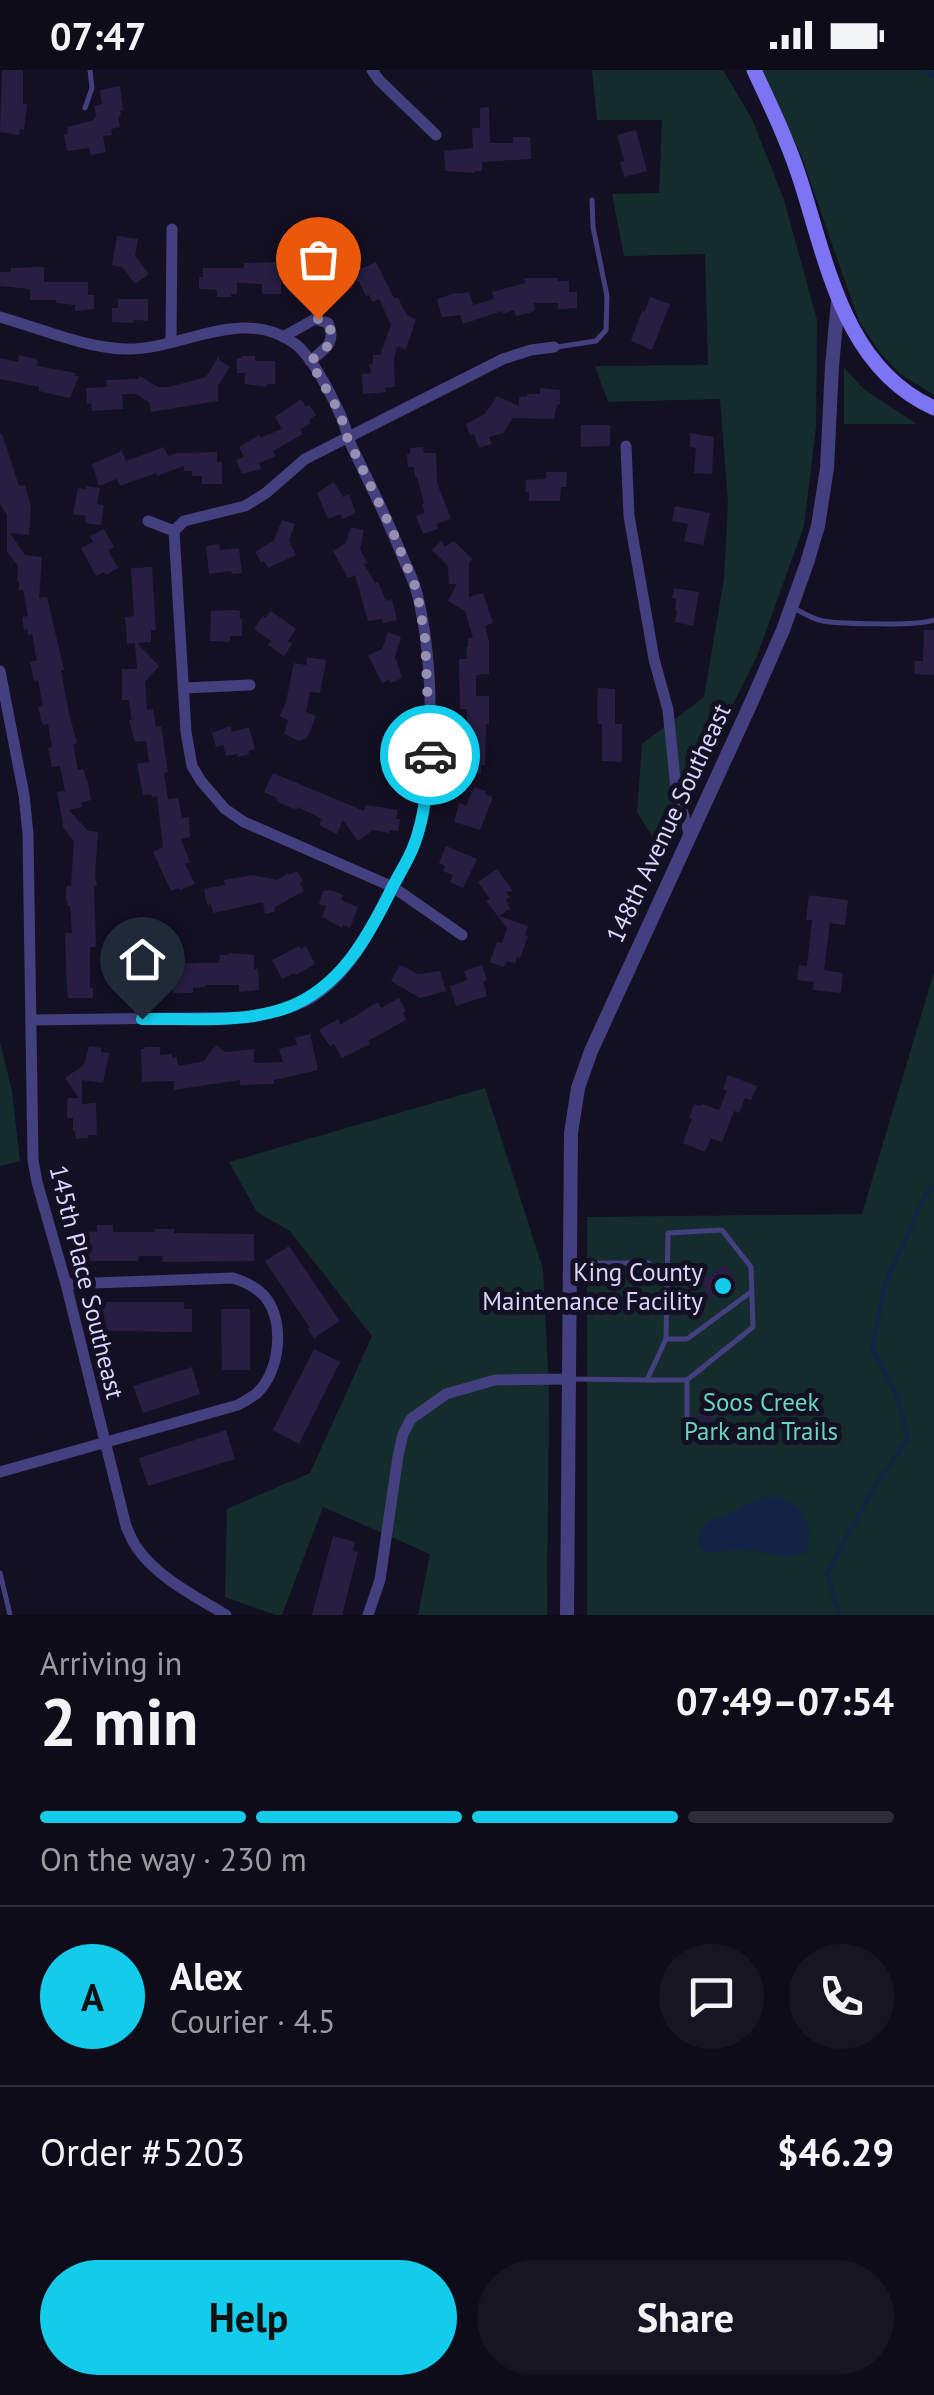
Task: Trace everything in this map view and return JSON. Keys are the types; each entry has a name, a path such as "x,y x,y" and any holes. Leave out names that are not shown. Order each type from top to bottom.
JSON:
{"main road":[{"name":"148th Avenue Southeast","path":"754,70 798,174 838,301"},
{"path":"838,301 868,354 884,372 897,386 934,408"}],"street":[{"path":"372,70 436,136"},
{"path":"171,342 172,228"},
{"name":"148th Avenue Southeast","path":"568,1615 571,1133 578,1088 751,703 812,546 824,490 838,301"},
{"path":"0,317 105,348 152,348 216,330 245,327 284,336 295,344 310,361 340,413 347,437 392,530 417,591 425,638 430,756 414,844 370,934 326,986 309,999 254,1017 31,1020"},
{"path":"284,336 314,318 328,323 332,334 330,346 310,361"},
{"path":"174,531 184,522 245,506 305,459 503,359 554,347"},
{"path":"626,446 630,516 654,658 668,710 676,789 690,834"},
{"path":"148,520 174,531"},
{"path":"174,531 186,732 192,766 202,781 224,810 244,822 393,887 462,935"},
{"name":"145th Place Southeast","path":"0,671 28,834 33,1160 37,1182 126,1526 137,1548 182,1590 226,1615"},
{"path":"184,688 250,685"},
{"path":"0,1472 238,1405 256,1394 270,1377 277,1358 276,1318 266,1298 250,1284 233,1278 66,1284"},
{"path":"368,1615 380,1580 404,1434 411,1419 446,1394 495,1380 568,1379"}],"lane":[{"path":"84,108 92,88 90,70"},
{"path":"554,347 596,341 606,330 607,296 593,228 592,200"},
{"path":"791,607 823,621 901,624 934,620"},
{"path":"568,1379 647,1380 688,1380 752,1326 751,1267 722,1230 668,1233 666,1339 647,1380"},
{"path":"570,1263 649,1263"},
{"path":"666,1339 688,1338 752,1292"},
{"path":"688,1380 688,1416"},
{"path":"0,1573 10,1615"}],"green space":[{"path":"592,70 723,70 752,119 784,200 817,320 816,427 804,526 757,656 663,854 637,812 642,744 704,697 724,579 728,502 720,399 608,402 595,366 708,365 705,254 624,256 612,194 659,193 662,120 597,120"},
{"path":"762,70 934,70 934,395 899,373 859,321 801,155"},
{"path":"844,368 865,390 917,424 844,424"},
{"name":"Soos Creek Park and Trails","path":"934,972 934,1615 587,1615 587,1217 862,1214"},
{"path":"0,1042 12,1091 20,1161 0,1166"},
{"path":"485,1088 543,1269 549,1391 547,1615 418,1615 430,1554 323,1507 282,1615 225,1597 227,1509 310,1473 372,1336 290,1231 257,1212 229,1162"}],"water":[{"path":"772,1497 791,1503 803,1515 809,1532 806,1552 777,1556 747,1550 704,1552 698,1545 701,1530 708,1522"}],"building":[{"path":"2,70 23,70 23,104 27,104 24,130 20,129 19,135 0,132"},
{"path":"120,86 120,127 111,129 112,135 103,136 106,152 91,155 89,148 67,151 67,127 94,120 94,106 102,104 100,90"},
{"path":"489,107 490,143 513,143 513,137 530,137 531,159 482,162 482,171 475,173 445,171 444,151 473,148 472,128 480,128 480,108"},
{"path":"636,130 647,171 624,177 617,135"},
{"path":"117,236 138,239 135,256 149,274 135,284 122,267 112,265"},
{"path":"299,250 329,250 345,258 343,262 363,268 376,262 394,298 398,298 407,315 416,319 406,349 397,346 395,387 363,394 362,374 371,373 369,364 373,364 373,355 380,355 391,325 379,299 372,302 359,282 336,274 336,278 316,279 316,273 295,271"},
{"path":"282,262 281,294 262,294 262,284 237,283 237,294 231,297 217,297 217,290 199,289 203,268 244,268 244,263"},
{"path":"44,267 44,282 88,282 88,295 94,295 94,309 75,311 75,305 56,300 30,300 30,289 0,286 0,272"},
{"path":"524,278 569,281 569,292 577,292 577,308 558,309 558,303 534,303 535,310 530,313 516,316 514,310 503,314 502,311 463,324 460,315 442,317 437,299 469,292 473,305 494,299 492,292 525,283"},
{"path":"650,297 670,304 652,350 631,341"},
{"path":"118,299 148,299 148,321 112,322 112,308 118,308"},
{"path":"19,355 38,360 37,366 76,373 79,376 70,398 0,379 0,358 18,362"},
{"path":"219,356 230,367 218,386 218,401 151,412 149,402 136,394 122,394 123,409 92,411 91,403 87,404 86,388 107,387 106,380 140,376 158,387 169,387 206,377"},
{"path":"237,358 275,361 275,384 245,384 245,373 237,373"},
{"path":"540,388 560,390 554,419 513,418 503,433 489,437 492,444 479,448 466,424 485,414 497,396 519,406 519,397 540,394"},
{"path":"301,399 316,415 300,430 303,434 273,451 276,456 259,463 261,469 242,474 236,460 244,457 239,447 259,435 260,438 282,429 275,417"},
{"path":"581,425 610,425 610,446 581,447"},
{"path":"690,433 714,437 712,474 694,473 696,448 690,447"},
{"path":"0,434 19,486 25,485 31,507 29,535 10,533 25,555 42,557 39,598 47,597 64,670 78,770 83,769 88,783 91,800 69,810 88,831 98,832 94,886 96,947 90,947 93,998 68,998 65,933 72,933 66,886 71,886 74,841 62,826 57,792 65,791 60,766 52,767 48,724 43,725 41,719 38,680 34,681 30,662 37,660 32,634 24,630 22,617 28,616 23,590 19,590 17,581 18,566 7,552 7,515 0,504"},
{"path":"164,447 168,456 217,452 217,462 222,462 222,484 202,484 202,476 192,476 192,471 184,471 184,466 120,486 117,479 99,486 92,464 122,451 126,461"},
{"path":"423,447 424,453 436,453 437,483 451,519 423,534 416,516 425,513 424,503 414,467 408,467 407,454 410,448"},
{"path":"546,472 567,472 560,501 529,501 526,480 546,479"},
{"path":"334,482 343,497 349,494 356,513 343,519 340,514 328,519 317,493"},
{"path":"78,488 100,488 97,504 104,505 101,525 85,523 86,516 73,514"},
{"path":"675,506 710,513 703,545 684,541 688,524 672,521"},
{"path":"282,520 295,524 289,541 296,555 268,568 255,552 274,540"},
{"path":"351,527 364,530 360,549 367,563 364,564 386,601 392,599 397,620 368,621 355,575 348,578 333,551 346,543"},
{"path":"104,529 114,547 108,550 118,568 96,576 81,548 93,542 90,536"},
{"path":"442,540 444,547 454,541 472,559 469,597 483,593 493,623 485,626 489,674 476,675 476,696 489,696 485,765 481,765 481,774 463,774 461,767 467,709 460,709 459,659 467,659 468,638 473,638 465,611 448,601 457,584 449,584 448,566 432,550"},
{"path":"219,544 220,550 239,548 242,573 209,574 206,546"},
{"path":"152,567 156,630 151,630 151,642 137,643 159,666 145,682 147,710 153,709 156,727 161,726 168,799 178,798 182,818 189,817 190,837 181,839 190,862 185,864 195,884 171,891 153,852 163,847 157,796 143,795 137,764 149,762 146,741 135,742 129,700 122,700 122,669 137,669 135,643 127,644 125,617 134,616 131,568"},
{"path":"674,588 699,592 693,626 675,622"},
{"path":"211,611 240,611 242,636 230,636 230,642 210,641"},
{"path":"271,611 296,629 284,656 254,629"},
{"path":"924,630 934,630 934,675 914,674 915,661 923,661"},
{"path":"388,632 401,637 395,657 402,678 382,683 368,655 382,649"},
{"path":"307,657 326,660 320,693 310,692 306,712 316,716 307,738 299,741 284,734 288,720 280,716 294,663 306,665"},
{"path":"598,688 615,689 615,724 622,724 622,762 602,761"},
{"path":"230,726 232,732 249,727 255,749 238,757 226,756 223,745 216,747 212,733"},
{"path":"273,773 364,811 366,805 398,810 398,831 373,830 358,841 343,820 337,834 319,825 322,819 298,807 291,808 264,792"},
{"path":"474,787 493,797 480,830 454,822 459,803 466,806"},
{"path":"446,846 477,859 463,888 450,882 453,875 443,871 445,866 439,863"},
{"path":"497,869 513,891 506,892 510,909 499,916 528,926 520,958 515,964 507,961 504,967 490,962 507,928 486,901 490,899 478,882"},
{"path":"297,871 304,891 275,907 274,912 265,914 263,902 213,913 206,901 204,889 225,885 224,880 253,875 277,880"},
{"path":"330,890 358,907 350,928 322,917 326,906 319,904 323,891"},
{"path":"809,895 848,900 845,925 830,923 824,970 843,973 841,993 813,990 814,982 797,980 799,965 807,966 812,920 806,920"},
{"path":"306,946 315,964 282,979 272,960"},
{"path":"220,955 254,955 259,990 239,992 239,985 205,985 193,988 193,993 144,988 144,993 125,994 124,979 129,979 130,964 219,963"},
{"path":"400,965 418,974 440,971 446,991 420,998 391,981"},
{"path":"482,965 487,996 456,1006 450,986 467,980 464,971"},
{"path":"399,998 406,1020 342,1058 319,1030 338,1019 340,1025 378,1002 381,1008"},
{"path":"310,1034 318,1070 274,1080 274,1084 240,1085 240,1080 174,1090 174,1081 142,1082 141,1049 145,1047 160,1047 160,1055 177,1057 178,1066 204,1061 216,1045 225,1052 254,1049 254,1063 283,1062 279,1049 297,1045 295,1038"},
{"path":"89,1046 109,1053 103,1083 82,1080 82,1104 96,1103 97,1135 76,1139 73,1118 67,1118 67,1104 68,1098 79,1098 65,1078 84,1065"},
{"path":"728,1075 757,1086 751,1100 745,1098 739,1113 734,1111 722,1142 711,1138 705,1152 683,1143 694,1104 719,1110 727,1091 723,1089"},
{"path":"97,1225 113,1225 113,1232 174,1229 174,1233 254,1234 254,1261 162,1262 163,1256 139,1256 138,1261 88,1261 87,1255 80,1255 80,1231 97,1232"},
{"path":"289,1246 340,1321 314,1338 265,1261"},
{"path":"725,1264 737,1282 712,1299 700,1281"},
{"path":"101,1302 184,1302 184,1309 192,1309 192,1332 100,1331"},
{"path":"221,1309 250,1309 250,1370 222,1370"},
{"path":"314,1349 340,1362 299,1444 273,1430"},
{"path":"192,1367 200,1394 143,1413 133,1386"},
{"path":"702,1397 716,1400 708,1436 694,1432"},
{"path":"226,1430 235,1459 148,1486 139,1458"},
{"path":"333,1536 355,1542 353,1551 358,1552 342,1615 312,1615"}],"waterway":[{"path":"925,70 934,77"},
{"path":"839,1615 827,1573 872,1491 908,1438 897,1396 872,1349 885,1283 925,1196 934,1186"}],"way so far":[{"path":"318,319 328,323 332,340 310,361 340,413 347,437 417,591 425,638 430,755"}],"place":[{"name":"King County Maintenance Facility","path":"723,1286"}],"route":[{"path":"142,1019 254,1017 309,999 326,986 370,934 414,844 425,800 430,755"}]}
